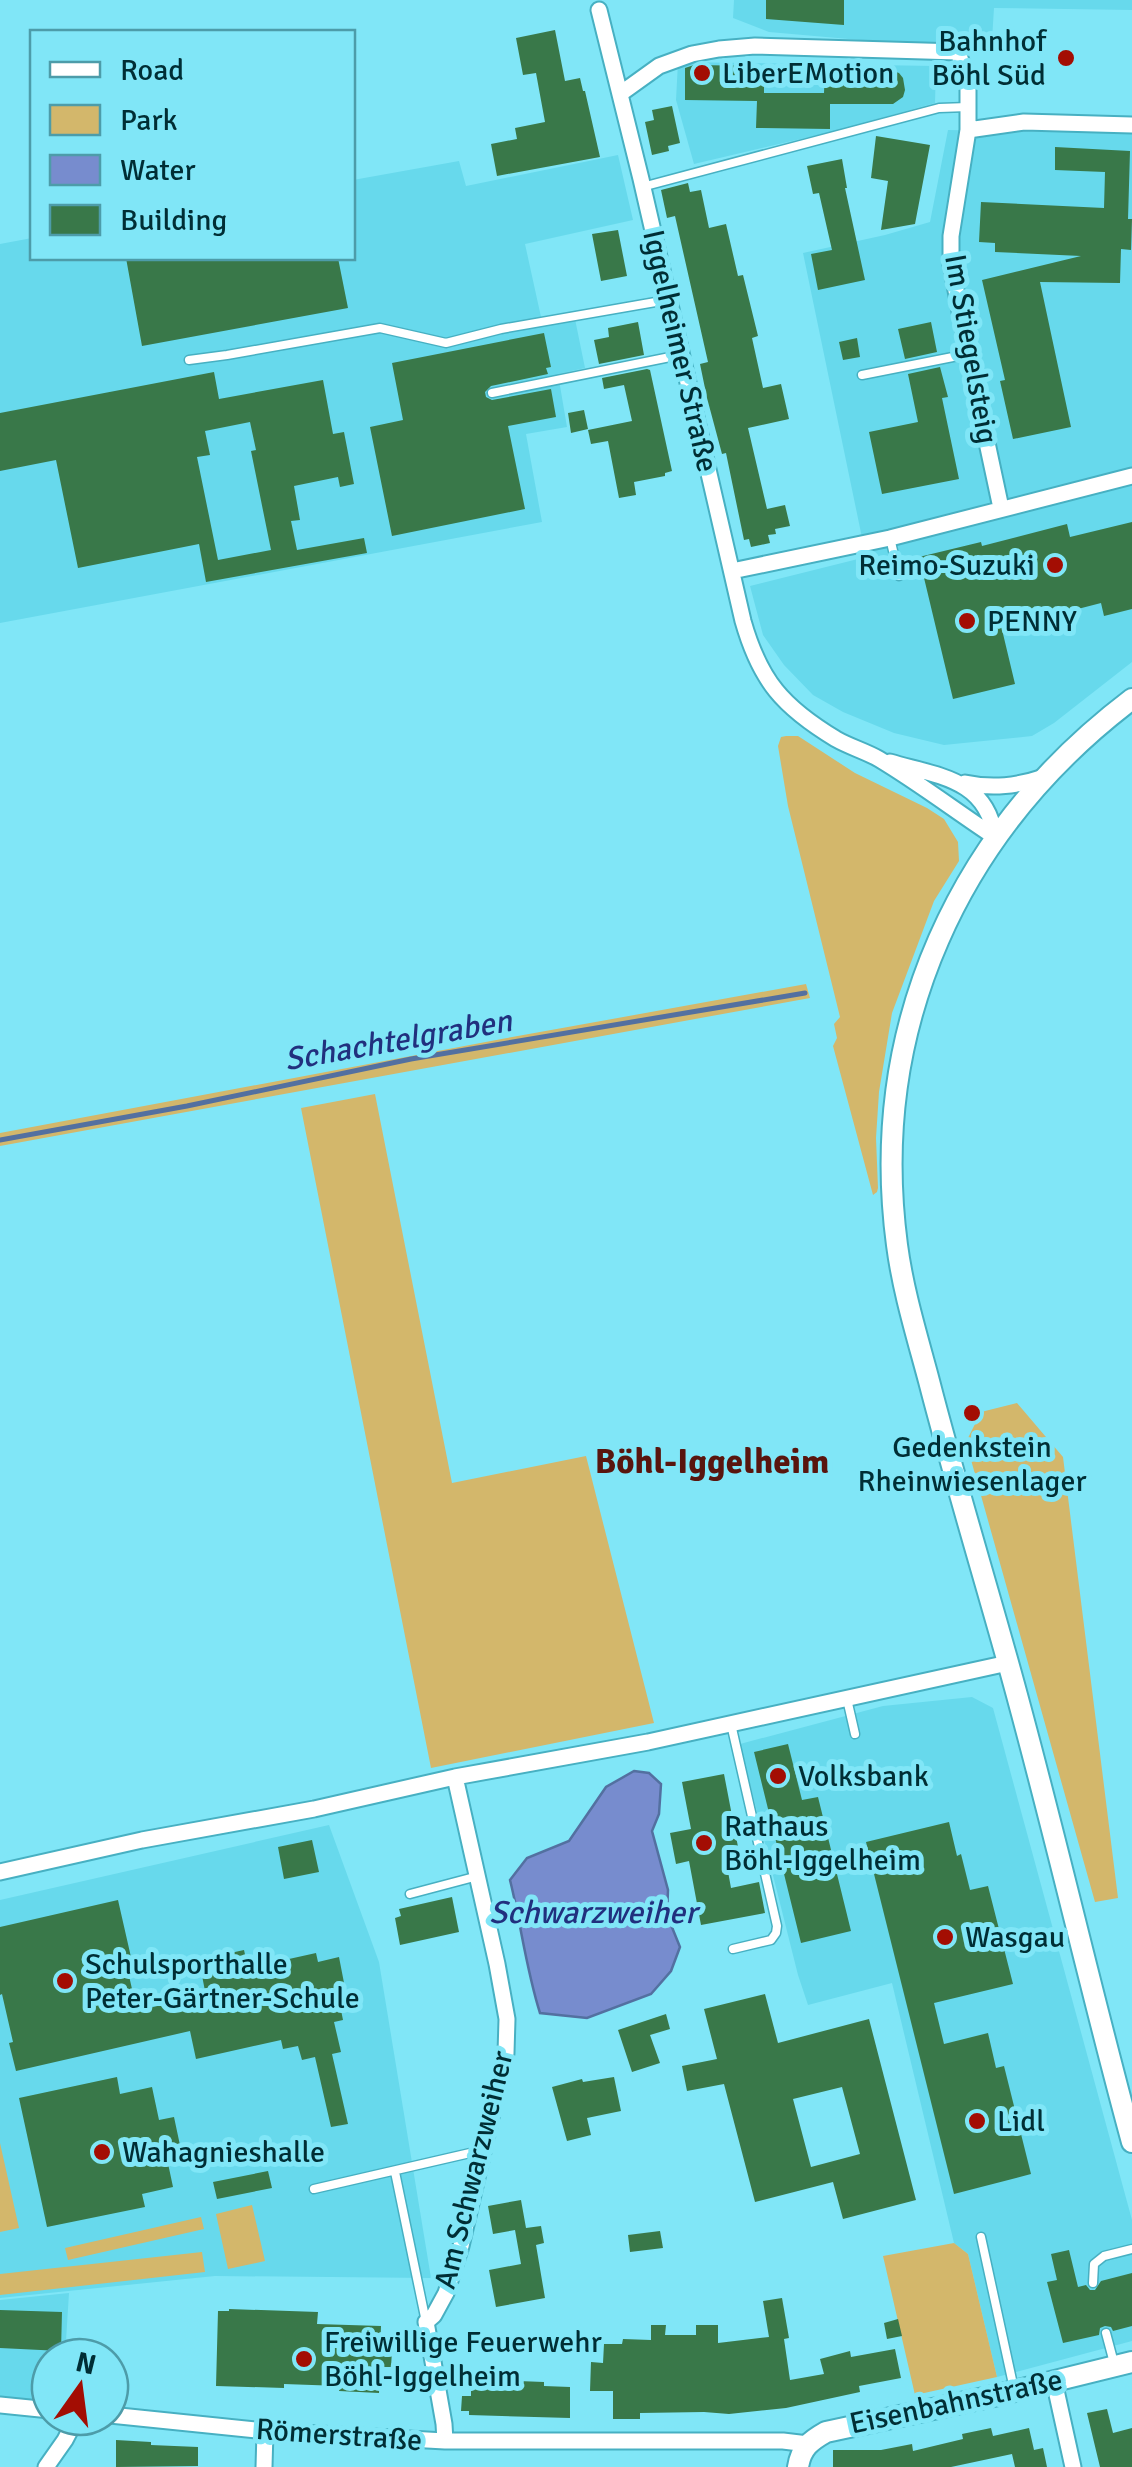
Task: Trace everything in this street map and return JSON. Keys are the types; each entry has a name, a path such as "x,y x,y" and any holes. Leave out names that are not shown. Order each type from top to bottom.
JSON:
{"main road":[{"path":"1132,700 1100,724 1044,777 977,865 946,923 921,985 908,1032 898,1081 892,1180 897,1246 910,1311 1008,1663 1132,2142"},
{"name":"Eisenbahnstraße","path":"808,2444 842,2427 1123,2365"},
{"path":"798,2467 808,2444"}],"street":[{"name":"Iggelheimer Straße","path":"599,10 751,651 772,688 791,707 826,732 877,758"},
{"name":"Im Stiegelsteig","path":"620,94 659,66 720,49 755,46 958,52 968,82 968,130 951,236 951,264 1001,508"},
{"path":"968,130 1024,122 1132,124"},
{"path":"732,571 890,538 1132,476"},
{"path":"877,758 980,786 1023,784 1044,777"},
{"path":"877,758 996,838"},
{"path":"958,782 986,806 996,838"},
{"path":"0,1872 455,1777 648,1742 1008,1663"},
{"name":"Am Schwarzweiher","path":"445,2441 426,2322 439,2306 453,2272 502,2078 508,2033 498,1964 455,1777"},
{"path":"1054,2381 1073,2467"},
{"path":"0,2405 30,2408"},
{"name":"Römerstraße","path":"130,2418 265,2431 445,2441 783,2440 808,2444"},
{"path":"264,2467 265,2431"},
{"path":"46,2467 67,2437"}],"lane":[{"path":"642,186 939,108 968,107"},
{"path":"189,360 380,328 446,344 501,329 668,300"},
{"path":"862,375 968,354"},
{"path":"492,394 680,355"},
{"path":"890,538 899,576"},
{"path":"847,1699 856,1734"},
{"path":"730,1724 777,1926 771,1940 732,1949"},
{"path":"410,1894 478,1876"},
{"path":"314,2190 483,2150"},
{"path":"395,2172 426,2322"},
{"path":"981,2237 1014,2391"},
{"path":"1093,2283 1094,2264 1104,2256 1132,2249"},
{"path":"1106,2333 1123,2365"}],"shaded area":[{"path":"734,0 1132,0 1132,10 994,8 992,40 928,46 769,32 733,18"},
{"path":"678,62 936,66 935,103 694,164 676,100"},
{"path":"948,130 1132,133 1132,662 1032,736 944,745 894,733 813,695 784,665 763,635 750,586 866,557 803,253 930,222"},
{"path":"618,155 633,220 525,244 543,326 575,319 585,368 558,374 567,427 526,434 542,522 0,623 0,244 30,238 30,260 355,260 355,180 459,161 466,186"},
{"path":"972,1697 993,1708 1132,2220 1132,2341 997,2377 968,2254 954,2243 892,1983 808,2005 740,1744 883,1706"},
{"path":"329,1825 379,1962 431,2278 215,2276 0,2298 0,1900"},
{"path":"69,2293 66,2337 30,2337 30,2399 0,2396 0,2300"}],"green space":[{"path":"798,736 855,773 944,819 958,842 959,861 934,901 892,1013 879,1092 878,1188 873,1195 833,1046 837,1038 834,1024 840,1017 788,806 778,746 781,737"},
{"path":"806,984 810,998 0,1146 0,1133"},
{"path":"375,1094 452,1483 586,1456 654,1723 431,1768 301,1108"},
{"path":"1017,1403 1063,1457 1118,1898 1095,1902 966,1442 981,1412"},
{"path":"0,2143 19,2228 0,2232"},
{"path":"252,2205 265,2261 228,2269 216,2214"},
{"path":"201,2217 204,2229 68,2260 65,2248"},
{"path":"954,2243 968,2254 997,2377 915,2395 883,2256"},
{"path":"202,2252 205,2272 0,2295 0,2274"}],"water":[{"name":"Schwarzweiher","path":"634,1771 649,1773 661,1784 659,1814 652,1831 668,1890 667,1915 680,1947 671,1971 651,1994 587,2018 540,2013 510,1880 527,1858 569,1841 606,1787"}],"building":[{"path":"766,0 844,0 844,25 766,19"},
{"path":"555,30 565,81 580,78 585,91 600,157 497,176 491,144 517,139 515,128 545,122 536,73 523,75 516,38"},
{"path":"764,66 764,93 824,93 825,67 887,69 899,73 905,90 903,97 893,104 830,104 830,129 756,128 757,101 685,100 685,68"},
{"path":"672,106 680,143 668,146 669,151 652,155 645,122 654,120 652,110"},
{"path":"876,136 930,145 915,224 881,230 888,181 871,178"},
{"path":"1055,147 1130,151 1131,250 1121,249 1120,283 1040,282 1071,427 1013,439 1000,381 1005,380 982,280 1081,256 995,252 995,243 979,242 981,202 1104,208 1105,172 1055,170"},
{"path":"842,159 865,280 818,290 811,254 832,250 819,193 813,194 807,166"},
{"path":"688,183 690,192 701,190 709,228 726,224 758,336 752,338 763,388 781,384 789,419 748,428 767,509 785,505 790,526 775,529 776,534 768,535 770,543 751,547 749,539 744,540 726,453 722,454 707,398 700,364 708,362 675,216 667,218 661,190"},
{"path":"618,230 627,276 601,281 592,234"},
{"path":"126,260 338,260 348,308 142,346"},
{"path":"638,322 644,355 599,364 594,340 609,337 608,328"},
{"path":"931,322 937,352 905,359 898,329"},
{"path":"544,333 551,367 546,368 548,374 491,386 485,392 492,400 551,389 556,417 508,426 525,509 392,536 370,427 403,420 392,363"},
{"path":"857,338 860,357 843,360 839,342"},
{"path":"940,367 948,397 942,398 959,479 882,494 869,432 918,422 908,374"},
{"path":"647,369 672,471 634,482 636,495 619,498 608,441 591,444 588,430 632,421 624,385 604,389 602,378"},
{"path":"214,372 219,399 323,380 333,434 344,432 354,484 340,487 338,477 294,486 300,520 291,521 297,550 364,538 367,553 206,582 199,544 78,568 56,460 0,471 0,413","holes":["250,422 256,450 251,451 271,550 218,560 197,457 210,455 205,431"]},
{"path":"584,410 588,429 571,433 568,413"},
{"path":"1132,522 1132,609 1104,616 1101,603 1043,618 1040,607 999,617 1015,684 953,699 919,557 1067,524 1070,537"},
{"path":"788,1744 802,1800 818,1797 851,1931 801,1943 754,1752"},
{"name":"Rathaus Böhl-Iggelheim","path":"724,1774 739,1852 725,1855 731,1888 759,1882 765,1913 701,1925 689,1861 676,1864 670,1833 691,1829 682,1782"},
{"name":"Wasgau","path":"949,1822 970,1890 988,1886 1013,1984 934,2003 944,2044 988,2033 996,2068 1004,2066 1031,2174 954,2194 866,1842"},
{"path":"312,1840 319,1872 284,1879 278,1847"},
{"path":"452,1897 459,1932 400,1945 395,1918 401,1916 399,1909"},
{"path":"118,1900 133,1966 127,1967 137,2011 205,1991 199,1960 244,1950 248,1968 316,1953 318,1962 339,1957 345,1988 337,1990 343,2020 334,2022 341,2052 332,2054 348,2124 331,2127 315,2057 302,2060 298,2046 283,2049 281,2040 196,2059 190,2031 16,2071 9,2043 13,2042 0,1995 0,1927"},
{"path":"765,1994 778,2043 869,2019 916,2200 843,2219 833,2182 755,2202 724,2084 687,2091 682,2066 717,2059 704,2009","holes":["842,2087 860,2154 811,2167 793,2099"]},
{"path":"666,2014 670,2029 650,2035 660,2063 632,2072 618,2030"},
{"name":"Wahagnieshalle","path":"117,2077 120,2094 152,2087 159,2120 174,2117 181,2150 166,2154 173,2187 142,2194 145,2207 47,2227 19,2098"},
{"path":"614,2077 621,2111 587,2118 591,2135 567,2141 552,2087 582,2079 583,2082"},
{"path":"268,2171 272,2188 217,2199 213,2182"},
{"path":"521,2200 526,2228 541,2226 544,2243 536,2245 545,2298 496,2307 489,2270 521,2264 515,2230 493,2234 488,2206"},
{"path":"660,2231 663,2248 630,2252 628,2235"},
{"path":"1069,2250 1078,2287 1086,2285 1095,2290 1101,2281 1132,2273 1132,2326 1113,2331 1105,2326 1100,2328 1099,2335 1063,2343 1047,2282 1057,2280 1051,2254"},
{"path":"782,2298 789,2338 784,2339 790,2380 824,2374 820,2359 850,2351 851,2357 895,2349 901,2378 859,2386 860,2392 786,2408 729,2414 640,2413 640,2419 613,2419 613,2391 590,2391 591,2362 603,2363 604,2344 622,2344 623,2339 651,2340 651,2325 666,2325 665,2335 696,2335 696,2325 718,2325 718,2343 769,2337 763,2301"},
{"path":"0,2310 62,2312 61,2337 30,2337 30,2349 0,2348"},
{"name":"Freiwillige Feuerwehr Böhl-Iggelheim","path":"218,2311 318,2312 317,2324 381,2326 380,2351 392,2351 391,2367 380,2367 379,2393 339,2391 340,2386 216,2386"},
{"path":"898,2319 902,2336 887,2339 884,2323"},
{"path":"471,2372 508,2373 518,2375 518,2381 570,2387 570,2418 469,2415 469,2411 461,2411 462,2396 471,2396"},
{"path":"1107,2409 1113,2433 1132,2428 1132,2467 1100,2467 1087,2413"},
{"path":"991,2428 993,2436 1029,2428 1034,2450 1043,2448 1047,2467 1015,2467 1012,2454 951,2467 833,2467 833,2450 881,2450 912,2444 913,2451"},
{"path":"116,2440 198,2447 198,2466 116,2467"}],"waterway":[{"name":"Schachtelgraben","path":"0,1140 411,1059 805,993"}],"place":[{"name":"Bahnhof Böhl Süd","path":"1066,58"},
{"name":"LiberEMotion","path":"702,73"},
{"name":"Reimo-Suzuki","path":"1055,565"},
{"name":"PENNY","path":"967,621"},
{"name":"Gedenkstein Rheinwiesenlager","path":"972,1413"},
{"name":"Volksbank","path":"778,1776"},
{"name":"Rathaus Böhl-Iggelheim","path":"704,1843"},
{"name":"Wasgau","path":"945,1937"},
{"name":"Schulsporthalle Peter-Gärtner-Schule","path":"65,1981"},
{"name":"Lidl","path":"977,2121"},
{"name":"Wahagnieshalle","path":"102,2152"},
{"name":"Freiwillige Feuerwehr Böhl-Iggelheim","path":"304,2359"}],"district":[{"name":"Böhl-Iggelheim","path":"712,1461"}]}
